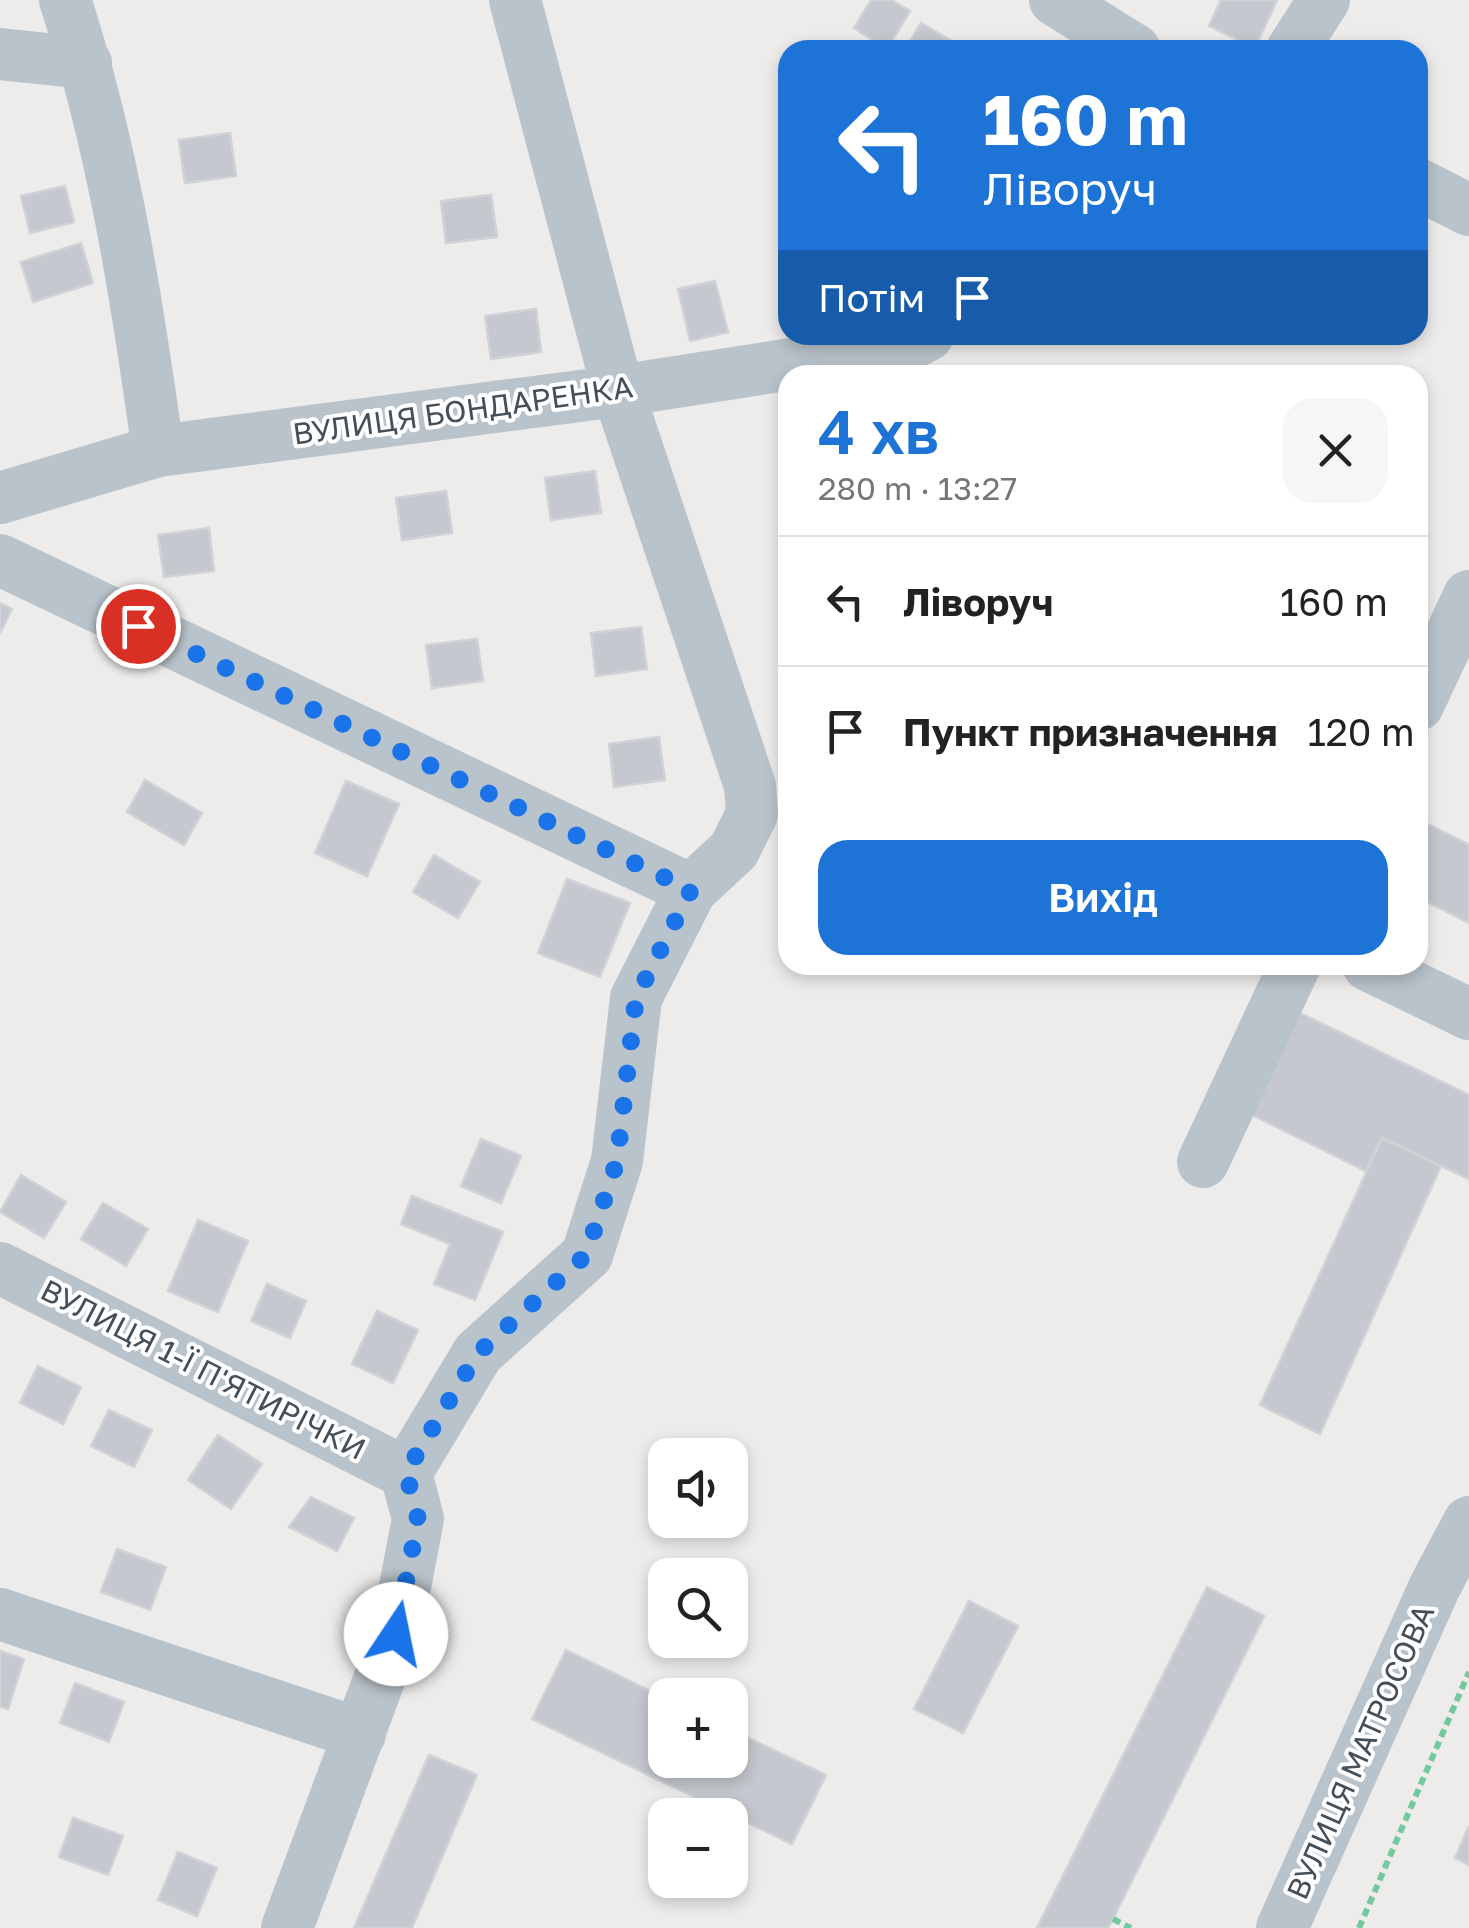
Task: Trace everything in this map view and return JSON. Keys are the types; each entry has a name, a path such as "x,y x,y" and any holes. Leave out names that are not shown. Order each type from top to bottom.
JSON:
{"street":[{"path":"65,0 86,63 138,309 158,451"},
{"path":"287,1928 396,1634 418,1519 406,1472 478,1353 586,1255 617,1161 636,998 691,890 734,850 752,814 750,786 618,391 515,0"},
{"path":"1055,0 1120,40"},
{"path":"1298,40 1324,0"},
{"path":"0,54 86,63"},
{"path":"1428,189 1469,210"},
{"name":"ВУЛИЦЯ БОНДАРЕНКА","path":"786,365 910,345"},
{"name":"ВУЛИЦЯ БОНДАРЕНКА","path":"0,498 158,451 778,366"},
{"path":"0,560 691,890"},
{"path":"1428,684 1469,596"},
{"path":"1203,1162 1291,975"},
{"path":"1389,975 1469,1014"},
{"name":"ВУЛИЦЯ 1-Ї П'ЯТИРІЧКИ","path":"0,1268 406,1472"},
{"name":"ВУЛИЦЯ МАТРОСОВА","path":"1282,1928 1435,1586 1469,1522"},
{"path":"0,1614 360,1734"}],"path":[{"path":"1360,1928 1469,1672"},
{"path":"1113,1919 1131,1928"}],"building":[{"path":"871,0 891,0 910,11 892,40 873,40 854,28"},
{"path":"1221,0 1277,0 1259,40 1238,40 1209,26"},
{"path":"921,23 950,40 911,40"},
{"path":"230,133 236,176 185,183 179,140"},
{"path":"65,186 74,222 30,233 21,196"},
{"path":"491,195 497,237 446,243 441,201"},
{"path":"81,243 93,283 33,302 21,262"},
{"path":"715,281 728,332 690,341 678,289"},
{"path":"536,309 541,352 491,359 485,316"},
{"path":"595,471 601,513 551,520 545,478"},
{"path":"446,491 452,533 402,540 396,498"},
{"path":"209,528 214,571 164,577 158,535"},
{"path":"0,603 12,609 0,633"},
{"path":"641,627 647,669 596,676 591,633"},
{"path":"477,639 483,681 432,688 426,645"},
{"path":"659,737 665,780 614,787 609,744"},
{"path":"145,780 202,813 184,845 127,812"},
{"path":"346,781 399,804 367,876 315,853"},
{"path":"1428,824 1469,845 1469,923 1428,902"},
{"path":"434,855 480,882 458,918 413,892"},
{"path":"567,879 630,903 600,977 538,953"},
{"path":"1298,1012 1469,1095 1469,1179 1382,1138 1366,1171 1248,1113"},
{"path":"1382,1138 1441,1166 1320,1434 1260,1405"},
{"path":"481,1139 521,1156 501,1203 461,1186"},
{"path":"21,1175 66,1202 44,1238 0,1212"},
{"path":"412,1196 503,1232 475,1300 434,1284 450,1244 401,1224"},
{"path":"103,1203 148,1229 126,1266 81,1239"},
{"path":"198,1220 248,1241 218,1312 168,1291"},
{"path":"267,1284 306,1301 290,1338 251,1321"},
{"path":"377,1311 418,1330 393,1383 352,1364"},
{"path":"38,1366 81,1387 63,1424 20,1403"},
{"path":"109,1410 152,1430 134,1467 91,1446"},
{"path":"218,1435 262,1464 231,1509 188,1480"},
{"path":"311,1497 354,1518 337,1551 289,1527"},
{"path":"117,1549 166,1567 150,1610 101,1592"},
{"path":"1207,1587 1264,1616 1113,1919 1108,1928 1037,1928"},
{"path":"969,1601 1018,1626 963,1733 914,1709"},
{"path":"566,1650 648,1690 648,1775 532,1719"},
{"path":"0,1651 24,1659 8,1709 0,1707"},
{"path":"75,1683 124,1702 109,1742 60,1723"},
{"path":"748,1738 826,1775 792,1844 748,1823 748,1798 696,1798 655,1778 748,1778"},
{"path":"429,1755 477,1775 412,1928 354,1928"},
{"path":"73,1818 123,1836 108,1875 59,1857"},
{"path":"1469,1826 1469,1865 1455,1858"},
{"path":"178,1852 217,1868 197,1916 158,1900"}],"route":[{"path":"138,626 691,890 636,998 617,1161 604,1211 586,1255 558,1285 478,1353 406,1472 418,1519 396,1634"}]}
